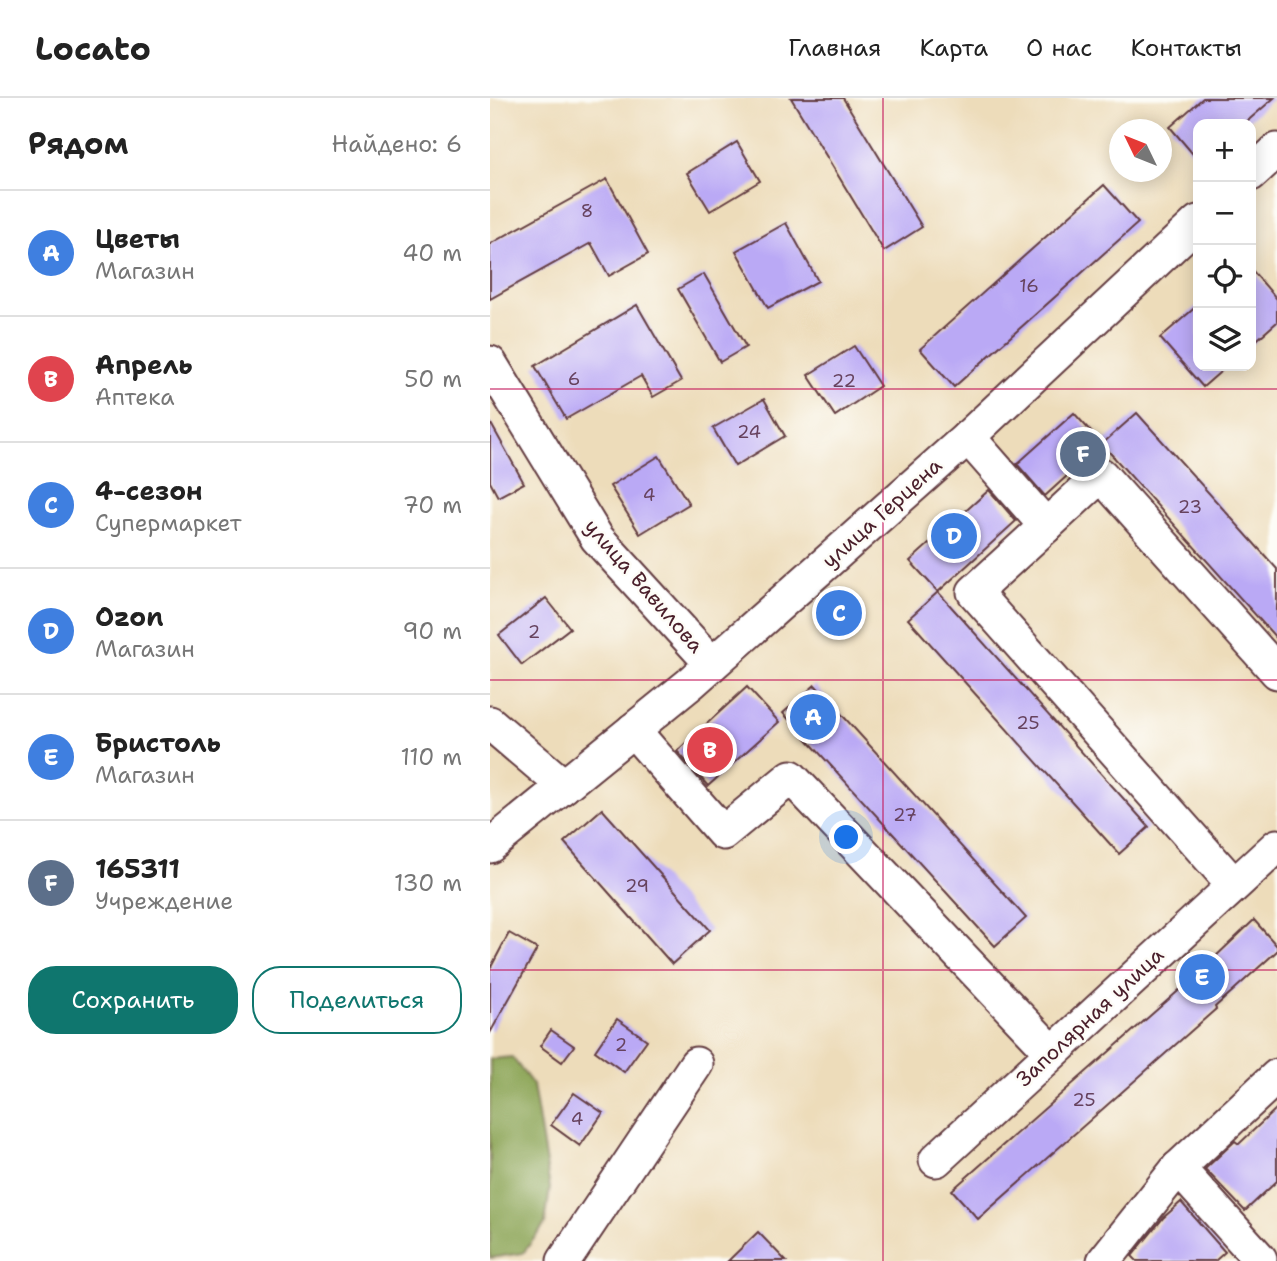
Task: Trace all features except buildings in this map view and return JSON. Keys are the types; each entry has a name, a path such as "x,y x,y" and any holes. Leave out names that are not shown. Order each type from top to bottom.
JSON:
{"street":[{"path":"1256,169 1277,150"},
{"name":"улица Герцена","path":"490,845 712,664 968,437 1193,227"},
{"name":"улица Вавилова","path":"490,363 597,538 712,664"},
{"path":"968,437 1046,526"},
{"path":"1234,885 974,592 1101,475 1277,672"},
{"path":"490,723 564,786"},
{"path":"633,730 723,833 791,777 1052,1052"},
{"name":"Заполярная улица","path":"936,1160 1234,885 1271,862"},
{"path":"564,1261 696,1065"},
{"path":"1104,1261 1178,1168 1277,1076"},
{"path":"1178,1168 1265,1255"}],"green space":[{"path":"512,1057 533,1085 550,1188 545,1224 523,1253 490,1258 490,1059"}],"place":[{"name":"165311","path":"1083,454"},
{"name":"Ozon","path":"954,536"},
{"name":"4-сезон","path":"839,613"},
{"name":"Цветы","path":"813,717"},
{"name":"Апрель","path":"710,750"},
{"name":"Бристоль","path":"1202,977"}]}
